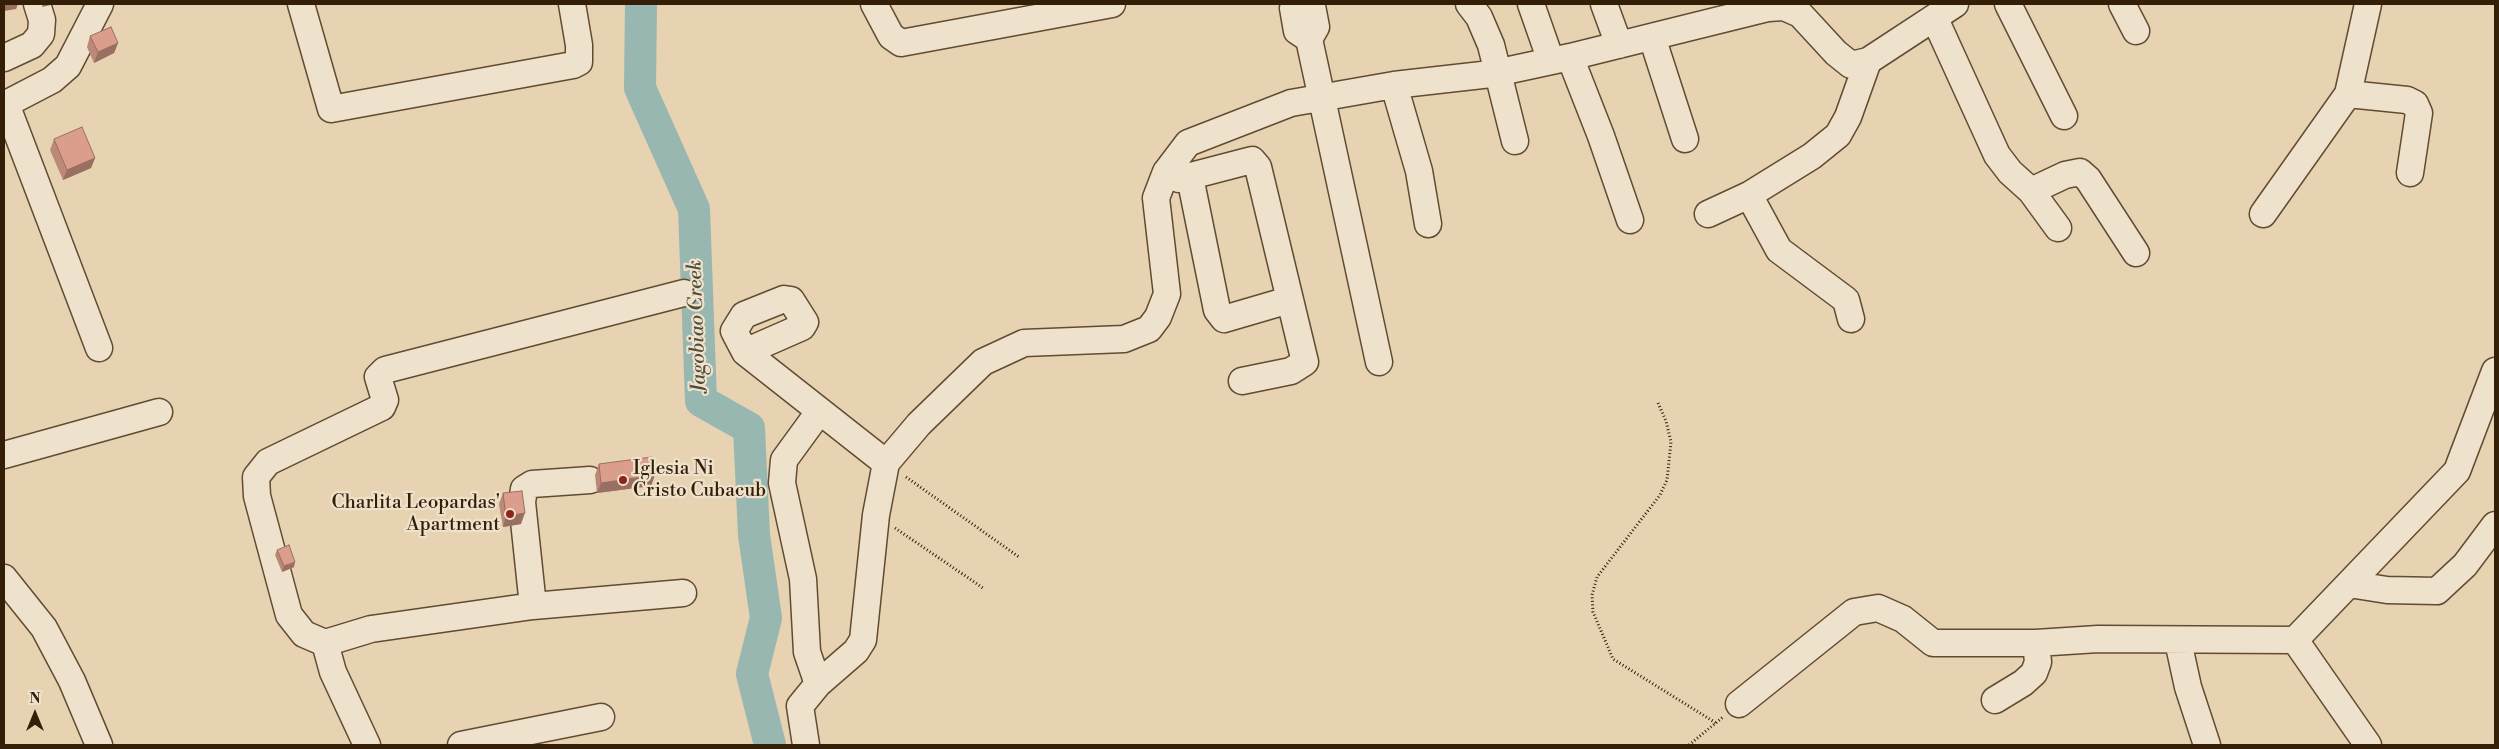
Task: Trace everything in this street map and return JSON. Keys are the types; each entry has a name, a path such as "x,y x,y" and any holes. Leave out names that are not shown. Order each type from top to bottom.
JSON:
{"street":[{"path":"4,58 32,45 41,34 42,20 38,4"},
{"path":"99,348 5,104 52,80 68,66 100,4"},
{"path":"300,4 330,109 573,65 579,62 579,45 572,4"},
{"path":"874,4 891,36 901,42 1112,4"},
{"path":"1296,4 1293,8 1297,31 1309,39"},
{"path":"1309,4 1312,6 1316,27 1309,39 1380,362"},
{"path":"1469,4 1479,18 1491,45 1515,142"},
{"path":"1531,4 1601,136 1630,220"},
{"path":"1604,4 1618,45"},
{"path":"2008,4 2064,116"},
{"path":"2122,4 2136,31"},
{"path":"2262,214 2348,94 2368,4"},
{"path":"806,745 800,706 818,684 856,651 863,640 876,515 886,463 920,424 983,362 1024,343 1124,339 1149,329 1158,317 1167,294 1156,198 1178,175 1188,143 1291,103 1394,85 1499,72 1768,8 1801,9 1836,53 1852,66 1868,61 1945,11 1997,155 2010,172 2031,191 2058,228"},
{"path":"1652,37 1685,138"},
{"path":"1708,214 1749,195 1812,156 1838,135 1848,117 1868,61"},
{"path":"1394,85 1419,171 1428,224"},
{"path":"2348,94 2407,100 2415,104 2419,113 2410,173"},
{"path":"1178,175 1252,160 1258,167 1305,362 1291,371 1242,380"},
{"path":"2031,191 2066,175 2080,172 2088,178 2136,253"},
{"path":"1178,175 1217,310 1224,319 1289,300"},
{"path":"1749,195 1779,250 1846,300 1851,319"},
{"path":"683,593 533,606 371,629 325,643 304,634 289,615 257,496 256,477 268,462 382,407 385,400 378,377 385,370 684,293"},
{"path":"745,352 886,463"},
{"path":"1739,704 1854,612 1878,608 1903,619 1933,644 2036,643 2098,639 2178,641 2296,640 2457,471 2495,371"},
{"path":"4,455 159,412"},
{"path":"818,684 807,652 803,579 782,483 784,460 819,412"},
{"path":"533,606 522,502 524,489 532,484 590,480"},
{"path":"2348,584 2387,590 2437,591 2465,565 2486,552 2495,525"},
{"path":"4,578 44,628 72,682 99,745"},
{"path":"2296,640 2368,745"},
{"path":"2178,641 2188,687 2207,745"},
{"path":"325,643 334,672 367,745"},
{"path":"1995,700 2024,683 2034,673 2038,662 2036,643"},
{"path":"461,745 601,717"}],"path":[{"path":"1658,403 1666,421 1671,442 1667,480 1660,495 1597,577 1592,595 1593,612 1613,659 1716,723"},
{"path":"886,463 1019,557"},
{"path":"876,515 983,588"},
{"path":"1689,745 1739,704"}],"building":[{"path":"111,27 118,43 98,52 90,36"},
{"path":"82,127 95,158 67,170 54,139"},
{"path":"652,457 655,475 601,483 599,464"},
{"path":"522,491 525,513 506,516 503,493"},
{"path":"289,545 295,562 284,566 277,550"}],"waterway":[{"name":"Jagobiao Creek","path":"641,4 640,88 694,209 701,401 749,428 754,535 766,618 752,674 770,745"}],"place":[{"name":"Iglesia Ni Cristo Cubacub","path":"623,480"},
{"name":"Charlita Leopardas' Apartment","path":"510,514"}]}
